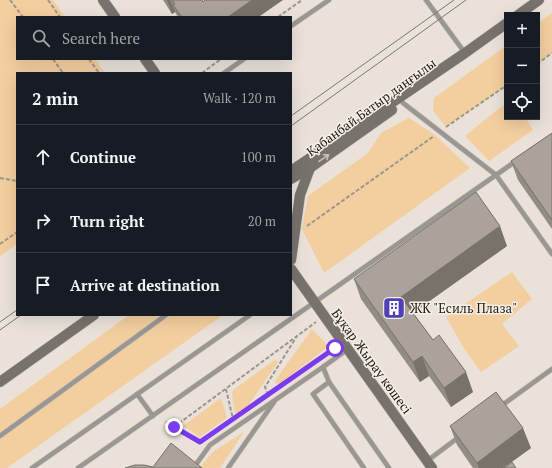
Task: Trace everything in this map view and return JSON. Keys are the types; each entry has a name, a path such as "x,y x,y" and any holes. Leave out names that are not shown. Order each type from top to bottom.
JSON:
{"main road":[{"path":"103,0 114,16"},
{"path":"522,12 539,0"},
{"name":"Қабанбай Батыр даңғылы","path":"292,170 504,25"},
{"name":"Қабанбай Батыр даңғылы","path":"292,178 310,168 403,103 430,83 465,53"},
{"path":"146,60 154,72"},
{"path":"292,253 300,195 310,168"},
{"name":"Бұқар Жырау көшесі","path":"292,270 430,464"},
{"path":"0,382 93,316"}],"lane":[{"path":"292,25 329,0"},
{"path":"426,0 465,53"},
{"path":"225,72 243,60"},
{"path":"403,103 496,175 552,254"},
{"path":"78,468 521,157"},
{"path":"0,436 165,316"},
{"path":"32,468 249,316"},
{"path":"194,468 210,445 348,349"},
{"path":"323,367 329,382 389,468"},
{"path":"496,410 552,369"},
{"path":"329,382 313,394 364,468"},
{"path":"138,394 153,416"},
{"path":"228,468 276,400"},
{"path":"430,464 464,433"}],"path":[{"path":"10,0 22,16"},
{"path":"48,0 59,16"},
{"path":"279,16 302,0"},
{"path":"540,62 552,53"},
{"path":"54,60 62,72"},
{"path":"90,60 98,72"},
{"path":"203,72 220,60"},
{"path":"302,229 504,87"},
{"path":"0,178 16,181"},
{"path":"0,244 16,233"},
{"path":"174,427 317,321"},
{"path":"274,391 268,395 265,387 298,335"},
{"path":"298,373 335,348"},
{"path":"226,389 233,419"},
{"path":"228,423 239,415"},
{"path":"166,422 200,442 205,438"}],"shaded area":[{"path":"0,0 53,0 64,16 16,16 16,60 96,60 104,72 16,72 16,245 0,256"},
{"path":"552,13 552,53 540,62 540,48 540,22"},
{"path":"504,47 504,87 446,127 433,111 434,98"},
{"path":"504,104 504,120 527,120 533,130 489,161 465,136"},
{"path":"409,118 435,135 470,168 324,273 302,229 308,196 368,153 381,133"},
{"path":"512,272 532,299 502,324 519,346 481,372 465,350 446,317"},
{"path":"128,316 222,316 7,468 0,468 0,409"},
{"path":"312,329 329,346 279,384 274,382"},
{"path":"276,359 278,362 248,406 235,414 232,394 233,390"},
{"path":"221,398 227,418 200,437 183,426"},
{"path":"244,432 220,468 199,468 214,451"}],"building":[{"path":"172,0 202,0 203,2 205,0 252,0 229,16 181,16 173,5 175,4"},
{"path":"552,133 552,220 511,161"},
{"path":"476,192 500,226 401,297 433,340 439,335 466,372 444,388 422,356 413,362 354,279"},
{"path":"496,392 523,428 477,463 450,426"},
{"path":"171,443 202,468 125,468 135,465 153,467"},
{"path":"512,462 516,468 504,468"}],"tram line":[{"path":"292,115 454,0"},
{"path":"292,125 466,0"},
{"path":"0,322 16,311"},
{"path":"0,330 20,316"}],"place":[{"name":"ЖК \"Есиль Плаза\"","path":"394,308"}],"route":[{"path":"174,427 200,442 335,348"}]}
